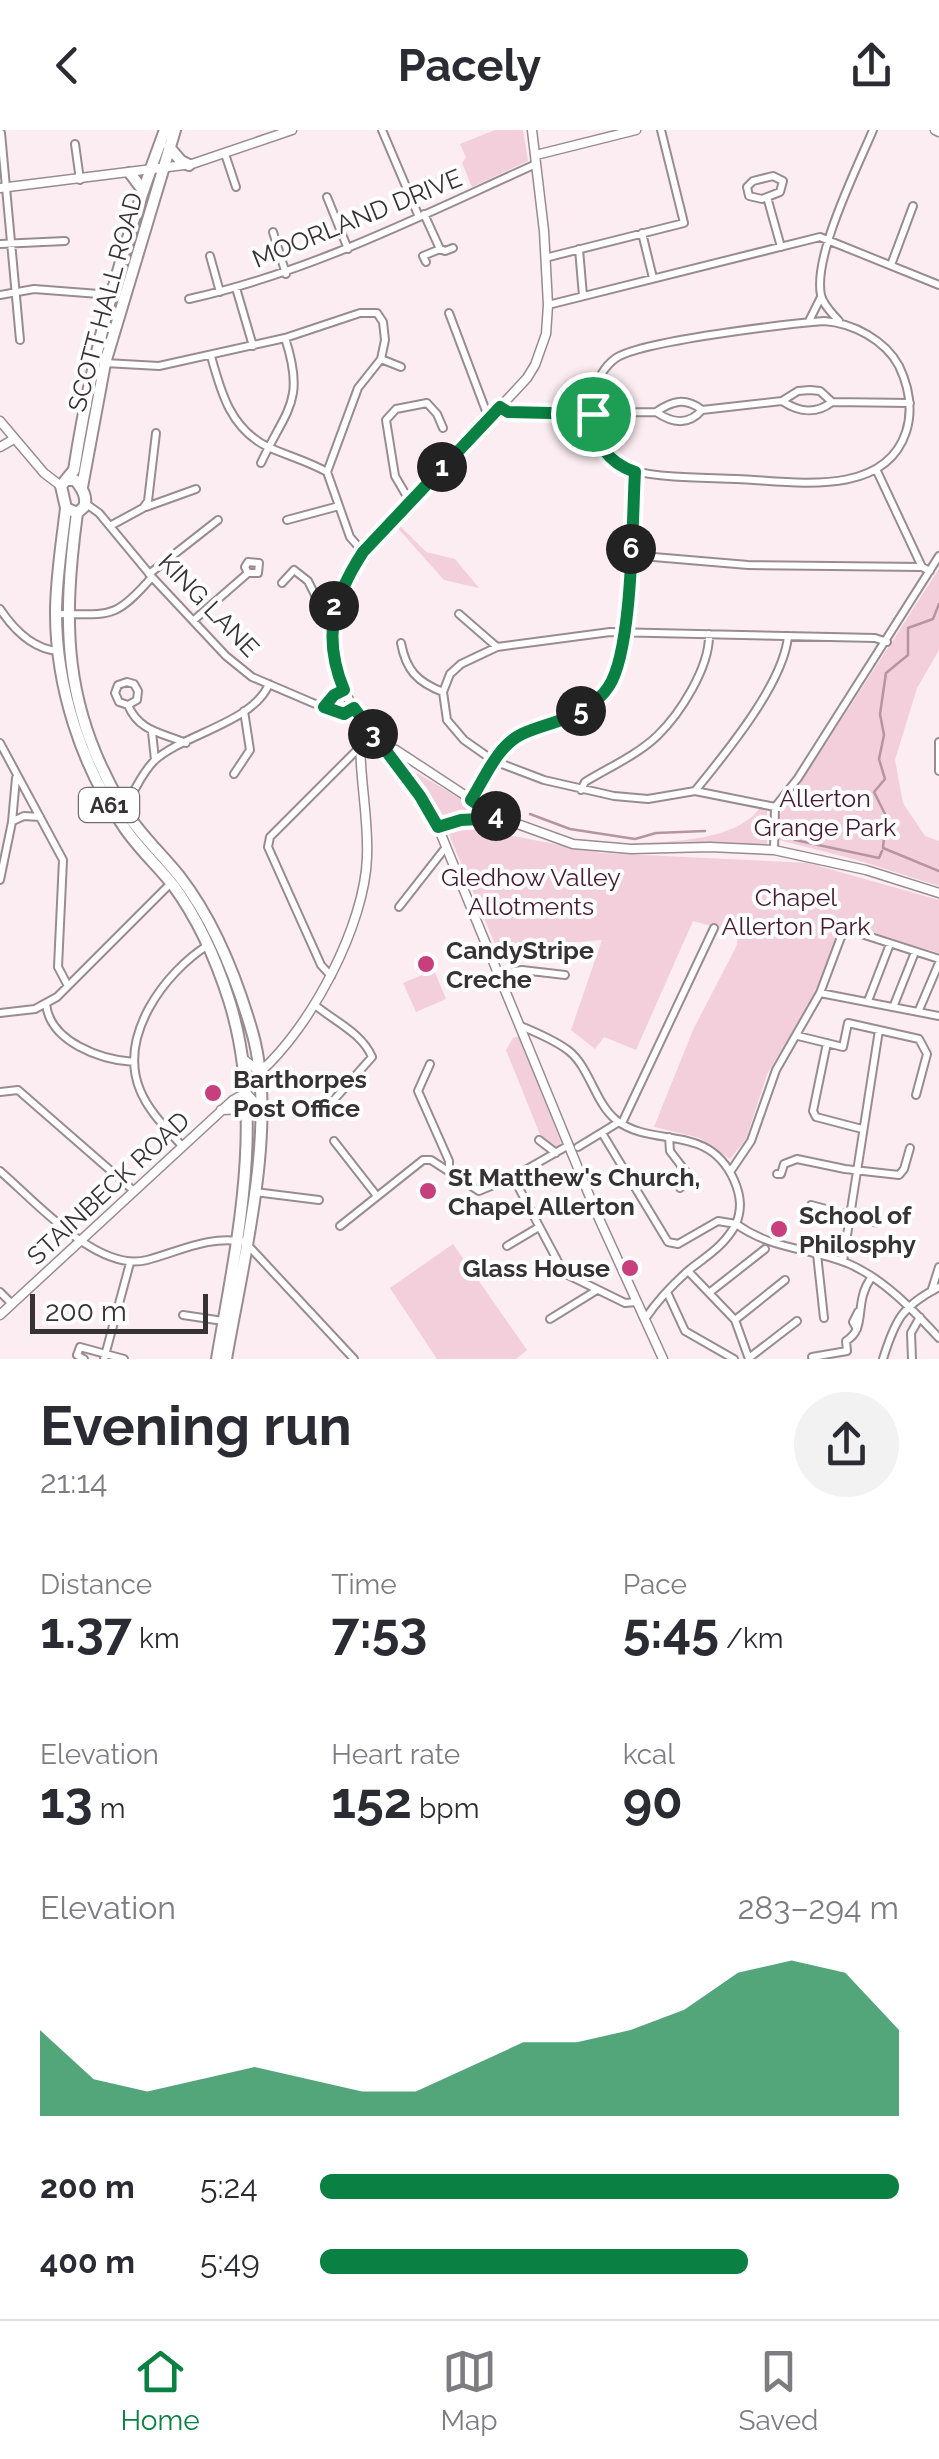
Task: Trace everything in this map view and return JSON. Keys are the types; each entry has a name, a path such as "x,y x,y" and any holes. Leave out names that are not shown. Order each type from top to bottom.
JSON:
{"highway":[{"name":"SCOTT HALL ROAD","path":"65,483 112,295 142,190 165,130"},
{"name":"SCOTT HALL ROAD","path":"82,487 105,363 175,130"},
{"path":"169,147 188,164"},
{"path":"129,237 153,176 162,169"},
{"path":"130,174 140,182 142,190"},
{"path":"65,483 75,480 82,487 86,503 72,511"},
{"name":"A61","path":"65,483 72,511 58,651 70,709 110,807 137,845 171,882 208,945 251,1065"},
{"name":"A61","path":"61,614 79,706 104,770 123,807 179,877 204,916 240,997 254,1101 254,1192 226,1359"},
{"name":"A61","path":"217,1359 244,1244 244,1192 254,1101"}],"street":[{"path":"3,188 188,164 292,130"},
{"path":"382,130 440,249"},
{"path":"532,130 548,304 546,334 536,365 363,552 336,598 332,627 344,690 438,827 636,1302 664,1359"},
{"path":"537,159 632,130"},
{"path":"545,258 684,223 661,130"},
{"path":"808,322 821,296 829,238 873,130"},
{"path":"1,134 20,340"},
{"path":"75,144 80,180"},
{"path":"225,154 236,188"},
{"name":"MOORLAND DRIVE","path":"188,299 286,274 422,216 537,159"},
{"path":"778,177 783,181 782,190 766,197 751,198 748,185 778,177"},
{"path":"326,197 348,249"},
{"path":"766,197 780,246"},
{"path":"890,265 913,206"},
{"path":"273,232 286,274"},
{"path":"642,234 653,278"},
{"path":"548,304 820,237 939,285"},
{"path":"0,244 65,241"},
{"path":"426,262 423,256 453,248"},
{"path":"579,250 583,296"},
{"path":"210,256 220,292"},
{"path":"236,288 253,346"},
{"path":"0,295 58,290 112,295"},
{"path":"821,296 840,322"},
{"path":"105,363 159,366 285,338 370,311 377,313 386,340 381,359 358,388 327,472 352,543 363,552"},
{"path":"449,313 489,419"},
{"path":"808,322 840,322 876,340 894,359 910,403 904,438 890,459 876,470 855,478 829,481 720,478 635,472 606,454 597,438 593,414 597,380 606,366 625,353 808,322"},
{"path":"261,463 293,401 294,374 285,338"},
{"path":"211,356 228,409 242,428 268,447 327,472"},
{"path":"381,359 401,367"},
{"path":"500,407 508,412 656,412 680,401 702,410 782,401 798,391 810,390 820,391 832,402"},
{"path":"782,401 810,412 822,410 832,402 910,403"},
{"path":"410,500 395,476 386,420 396,409 427,403 443,428"},
{"path":"656,412 669,421 680,422 702,410"},
{"path":"0,421 44,472 65,483"},
{"path":"143,508 151,492 156,433"},
{"path":"0,447 14,439"},
{"path":"876,470 926,569"},
{"path":"471,800 494,761 518,735 580,712 608,687 624,631 635,472"},
{"path":"110,526 143,508 196,488"},
{"name":"KING LANE","path":"86,503 226,656 252,676 344,714 354,708"},
{"path":"288,520 340,506"},
{"path":"61,614 92,617 114,611 136,596 151,575 218,520"},
{"path":"630,554 748,564 926,569"},
{"path":"774,850 775,807 887,642 926,569 939,556"},
{"path":"282,583 294,570 308,581 315,595 336,598"},
{"path":"194,620 248,574"},
{"path":"0,609 27,640 42,650 58,651"},
{"path":"459,614 497,647"},
{"path":"775,807 695,791 648,799 581,790 494,761 454,731 442,706 443,692 450,674 461,664 497,647 624,631 875,638 887,642"},
{"path":"581,790 585,782 656,737 673,717 708,650 709,634"},
{"path":"695,791 760,704 788,636"},
{"path":"401,643 410,672 443,692"},
{"path":"123,807 155,760 244,711 261,698 269,684"},
{"path":"324,707 344,690"},
{"path":"128,705 132,716 152,732 186,743"},
{"path":"234,774 250,750 244,711"},
{"path":"251,1065 281,1052 315,1004 356,908 367,862 359,748 362,720"},
{"path":"152,732 155,760"},
{"path":"0,742 63,860 58,968 68,986"},
{"path":"939,742 939,771"},
{"path":"330,976 305,932 268,847 270,837 359,748"},
{"path":"383,748 396,750 498,818 573,844 603,848 774,850 866,870 939,894"},
{"path":"404,774 421,768"},
{"path":"0,880 12,822 16,775"},
{"path":"12,822 24,816 40,818"},
{"path":"438,827 461,820 498,818"},
{"path":"400,907 446,847"},
{"path":"0,1013 46,1004 171,882"},
{"path":"340,1226 423,1160 431,1160 479,1190 514,1177 621,1123 714,928"},
{"path":"730,1172 750,1141 775,1072 798,1036 841,938 849,930 939,961 919,1010"},
{"path":"868,1001 890,944"},
{"path":"182,1146 151,1110 136,1079 134,1062 138,1032 150,1008 180,969 208,945"},
{"path":"894,1006 915,952"},
{"path":"499,973 522,970 565,975"},
{"path":"820,993 939,1016"},
{"path":"46,1004 52,1022 75,1044 101,1057 134,1062"},
{"path":"315,1004 343,1024 370,1050 372,1057 332,1102"},
{"path":"798,1036 843,1047 848,1023 914,1036 924,1043 927,1054 916,1095"},
{"path":"521,1026 571,1052 608,1110 621,1123 701,1144 719,1156 730,1172 741,1211 736,1224 726,1241 688,1271 644,1319"},
{"path":"843,1262 879,1030"},
{"path":"828,1044 813,1111 816,1117 862,1130"},
{"path":"430,1064 418,1091 450,1161 449,1172"},
{"path":"0,1092 18,1090 134,1192"},
{"path":"221,1110 254,1101"},
{"name":"STAINBECK ROAD","path":"0,1315 221,1110 254,1101"},
{"path":"602,1133 668,1242 678,1244 718,1221 736,1224 758,1240 843,1262 908,1304 939,1338"},
{"path":"669,1137 670,1151 689,1176 680,1188"},
{"path":"540,1140 556,1153"},
{"path":"334,1142 377,1196"},
{"path":"777,1174 781,1174 784,1164 797,1158 898,1175 904,1169 910,1148"},
{"path":"0,1171 82,1241 106,1256 130,1264 214,1239 244,1244 354,1359"},
{"path":"514,1177 564,1273 625,1302 636,1302"},
{"path":"254,1192 319,1200"},
{"path":"808,1208 810,1205 832,1209 878,1224"},
{"path":"507,1246 540,1227"},
{"path":"709,1294 765,1248"},
{"path":"817,1254 824,1318"},
{"path":"104,1356 130,1264"},
{"path":"883,1359 892,1328 908,1304 935,1289 939,1267"},
{"path":"688,1271 735,1320 749,1359 797,1321"},
{"path":"812,1357 846,1351 846,1342 858,1330 863,1290 871,1278"},
{"path":"735,1320 785,1280"},
{"path":"550,1320 597,1290"},
{"path":"0,1292 12,1304"},
{"path":"667,1292 685,1331 734,1359"},
{"path":"183,1315 223,1321"},
{"path":"912,1359 911,1334 920,1317"},
{"path":"84,1359 77,1355 80,1347 124,1359"}],"green space":[{"path":"495,130 523,130 528,161 472,187 462,163 466,157 460,144"},
{"path":"397,523 426,552 455,559 479,588 444,580"},
{"name":"Allerton Grange Park","path":"939,569 939,650 917,688 895,760 903,803 925,836 939,841 939,886 779,840 777,819"},
{"path":"417,773 484,813 440,817 414,776"},
{"path":"759,809 767,810 767,846 634,846 719,834 748,820"},
{"path":"477,829 601,853 808,863 939,900 939,953 849,927 837,936 817,993 767,1074 746,1139 730,1159 700,1138 654,1127 693,1030 737,945 738,933 693,921 636,1050 604,1037 595,1049 571,1030 602,940 497,949 448,832"},
{"path":"434,970 446,999 416,1012 403,983"},
{"path":"519,1036 561,1142 558,1148 541,1137 506,1050 513,1038"},
{"path":"453,1244 527,1350 516,1359 437,1359 390,1288"}],"waterway":[{"path":"939,604 933,619 908,628 908,655 886,673 880,714 884,735 879,759 885,779 874,792 886,816 883,848 939,871"},
{"path":"530,814 570,829 635,839 656,833 705,831"},
{"path":"795,840 879,858 882,851"}],"place":[{"name":"CandyStripe Creche","path":"426,964"},
{"name":"Barthorpes Post Office","path":"213,1093"},
{"name":"St Matthew's Church, Chapel Allerton","path":"428,1191"},
{"name":"School of Philosphy","path":"779,1229"},
{"name":"Glass House","path":"630,1268"}],"route":[{"path":"500,407 508,412 593,414 597,438 606,454 635,472 624,631 616,669 608,687 580,712 518,735 494,761 471,800 498,818 461,820 438,827 420,796 354,708 344,714 324,707 344,690 338,676 332,627 336,598 363,552 500,407"}],"park label":[{"name":"Gledhow Valley Allotments","path":"531,892"},
{"name":"Chapel Allerton Park","path":"796,912"}]}
